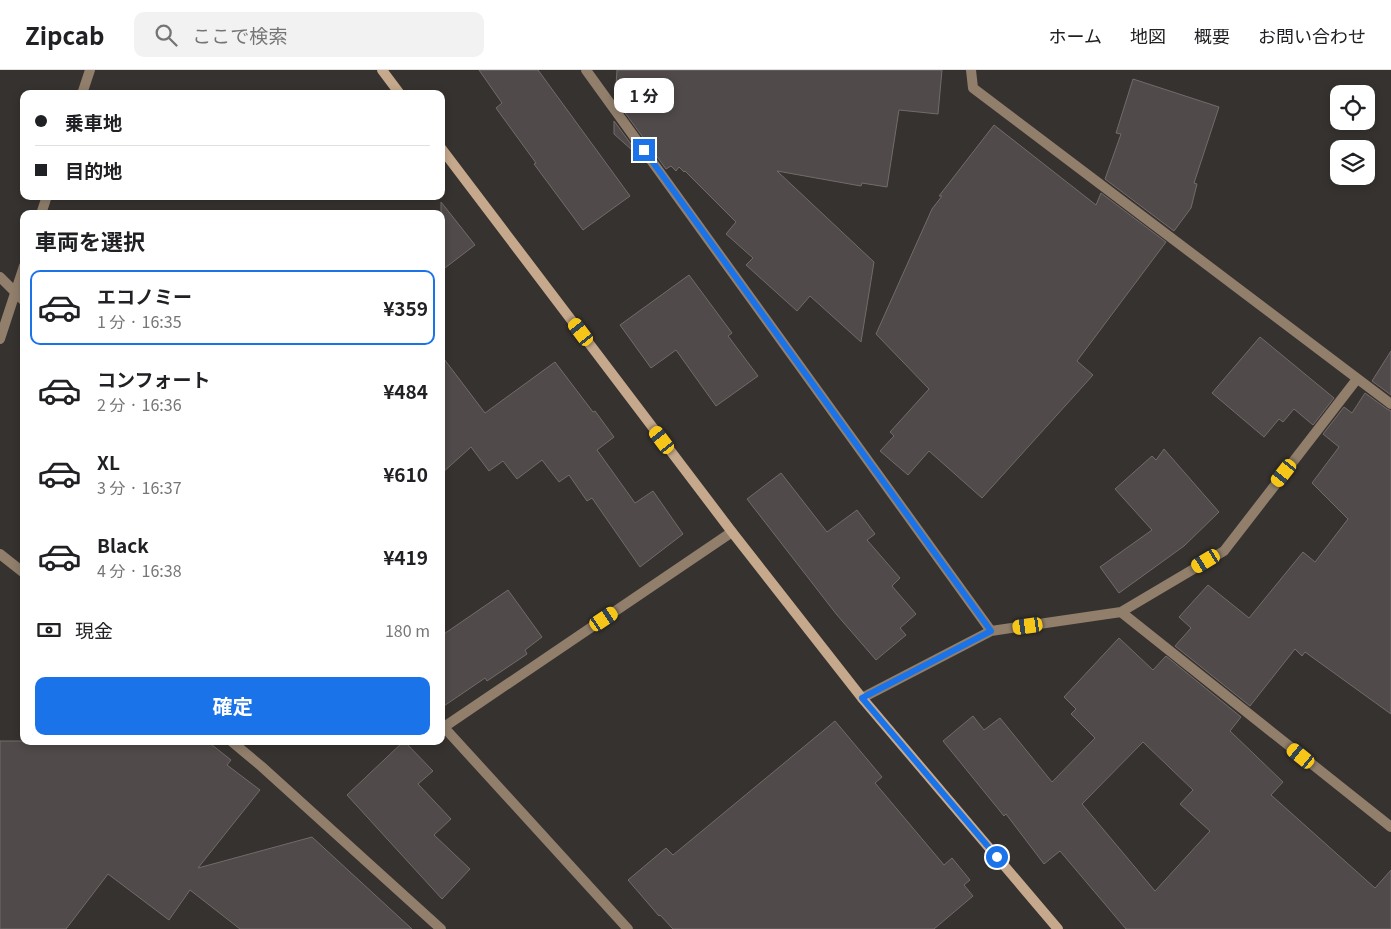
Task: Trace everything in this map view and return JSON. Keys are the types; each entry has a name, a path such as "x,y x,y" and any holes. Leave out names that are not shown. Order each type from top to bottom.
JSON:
{"street":[{"path":"83,90 90,70"},
{"path":"382,70 397,90"},
{"path":"586,70 991,631"},
{"path":"971,70 973,88 1391,404"},
{"path":"445,153 732,532 862,698 1058,929"},
{"path":"0,277 20,297"},
{"path":"0,339 20,278"},
{"path":"862,698 991,631 1121,612 1224,551 1357,379"},
{"path":"445,725 732,532"},
{"path":"0,554 20,570"},
{"path":"1121,612 1391,827"},
{"path":"445,728 628,929"},
{"path":"236,745 441,929"}],"building":[{"path":"479,70 538,70 630,196 583,230 534,164 536,163 496,108 502,103"},
{"path":"617,70 942,70 938,114 899,110 887,187 862,183 861,186 777,171 874,262 861,342 810,296 797,311 746,265 753,258 726,234 736,222 685,171 679,167 676,171 671,166 666,169 615,99"},
{"path":"1133,79 1219,107 1194,183 1197,184 1191,208 1174,231 1105,179 1121,134 1116,133"},
{"path":"614,121 642,159 614,134"},
{"path":"994,125 1096,205 1101,193 1166,242 1077,361 1093,375 982,498 929,451 908,475 880,451 894,436 890,432 929,389 876,334 932,209 942,196 939,196"},
{"path":"441,202 475,245 445,268 445,210 441,210"},
{"path":"689,275 732,333 728,336 758,376 716,406 676,350 651,368 620,325"},
{"path":"1260,337 1334,398 1313,425 1294,409 1283,422 1279,419 1264,437 1212,393"},
{"path":"1391,351 1391,395 1372,381"},
{"path":"445,360 485,413 555,362 614,437 597,450 635,503 653,491 683,534 640,567 592,498 587,501 569,475 559,482 542,460 517,479 503,461 489,471 471,447 445,470"},
{"path":"1365,393 1391,411 1391,714 1305,652 1302,656 1295,649 1250,706 1175,646 1191,628 1179,617 1208,585 1249,618 1303,552 1315,562 1348,519 1312,483 1339,447 1323,434 1344,407 1352,413"},
{"path":"1164,449 1219,512 1184,546 1119,593 1100,567 1152,530 1115,489 1152,456 1156,460"},
{"path":"781,473 827,532 857,510 875,534 867,540 900,578 892,586 916,614 900,628 906,635 876,660 837,615 747,499"},
{"path":"508,590 542,637 525,650 527,654 487,681 485,678 445,705 445,633"},
{"path":"1119,638 1153,670 1166,656 1241,717 1230,731 1283,782 1271,795 1375,888 1391,870 1391,929 1126,929 1060,851 1044,864 1006,814 1004,816 943,741 973,716 984,730 1000,718 1052,782 1095,738 1071,714 1076,709 1064,697","holes":["1143,742 1193,790 1180,804 1210,831 1155,891 1082,804"]},
{"path":"835,721 882,777 875,783 944,865 952,858 970,880 964,885 973,896 934,929 673,929 659,916 628,880 666,848 673,855"},
{"path":"0,741 20,741 20,745 212,745 231,760 227,765 260,790 198,868 312,837 412,929 240,929 190,890 169,920 108,874 66,929 0,929"},
{"path":"400,745 408,745 433,771 418,784 451,819 434,835 470,869 442,899 347,795"}],"route":[{"path":"644,150 991,631 862,698 997,857"}]}
